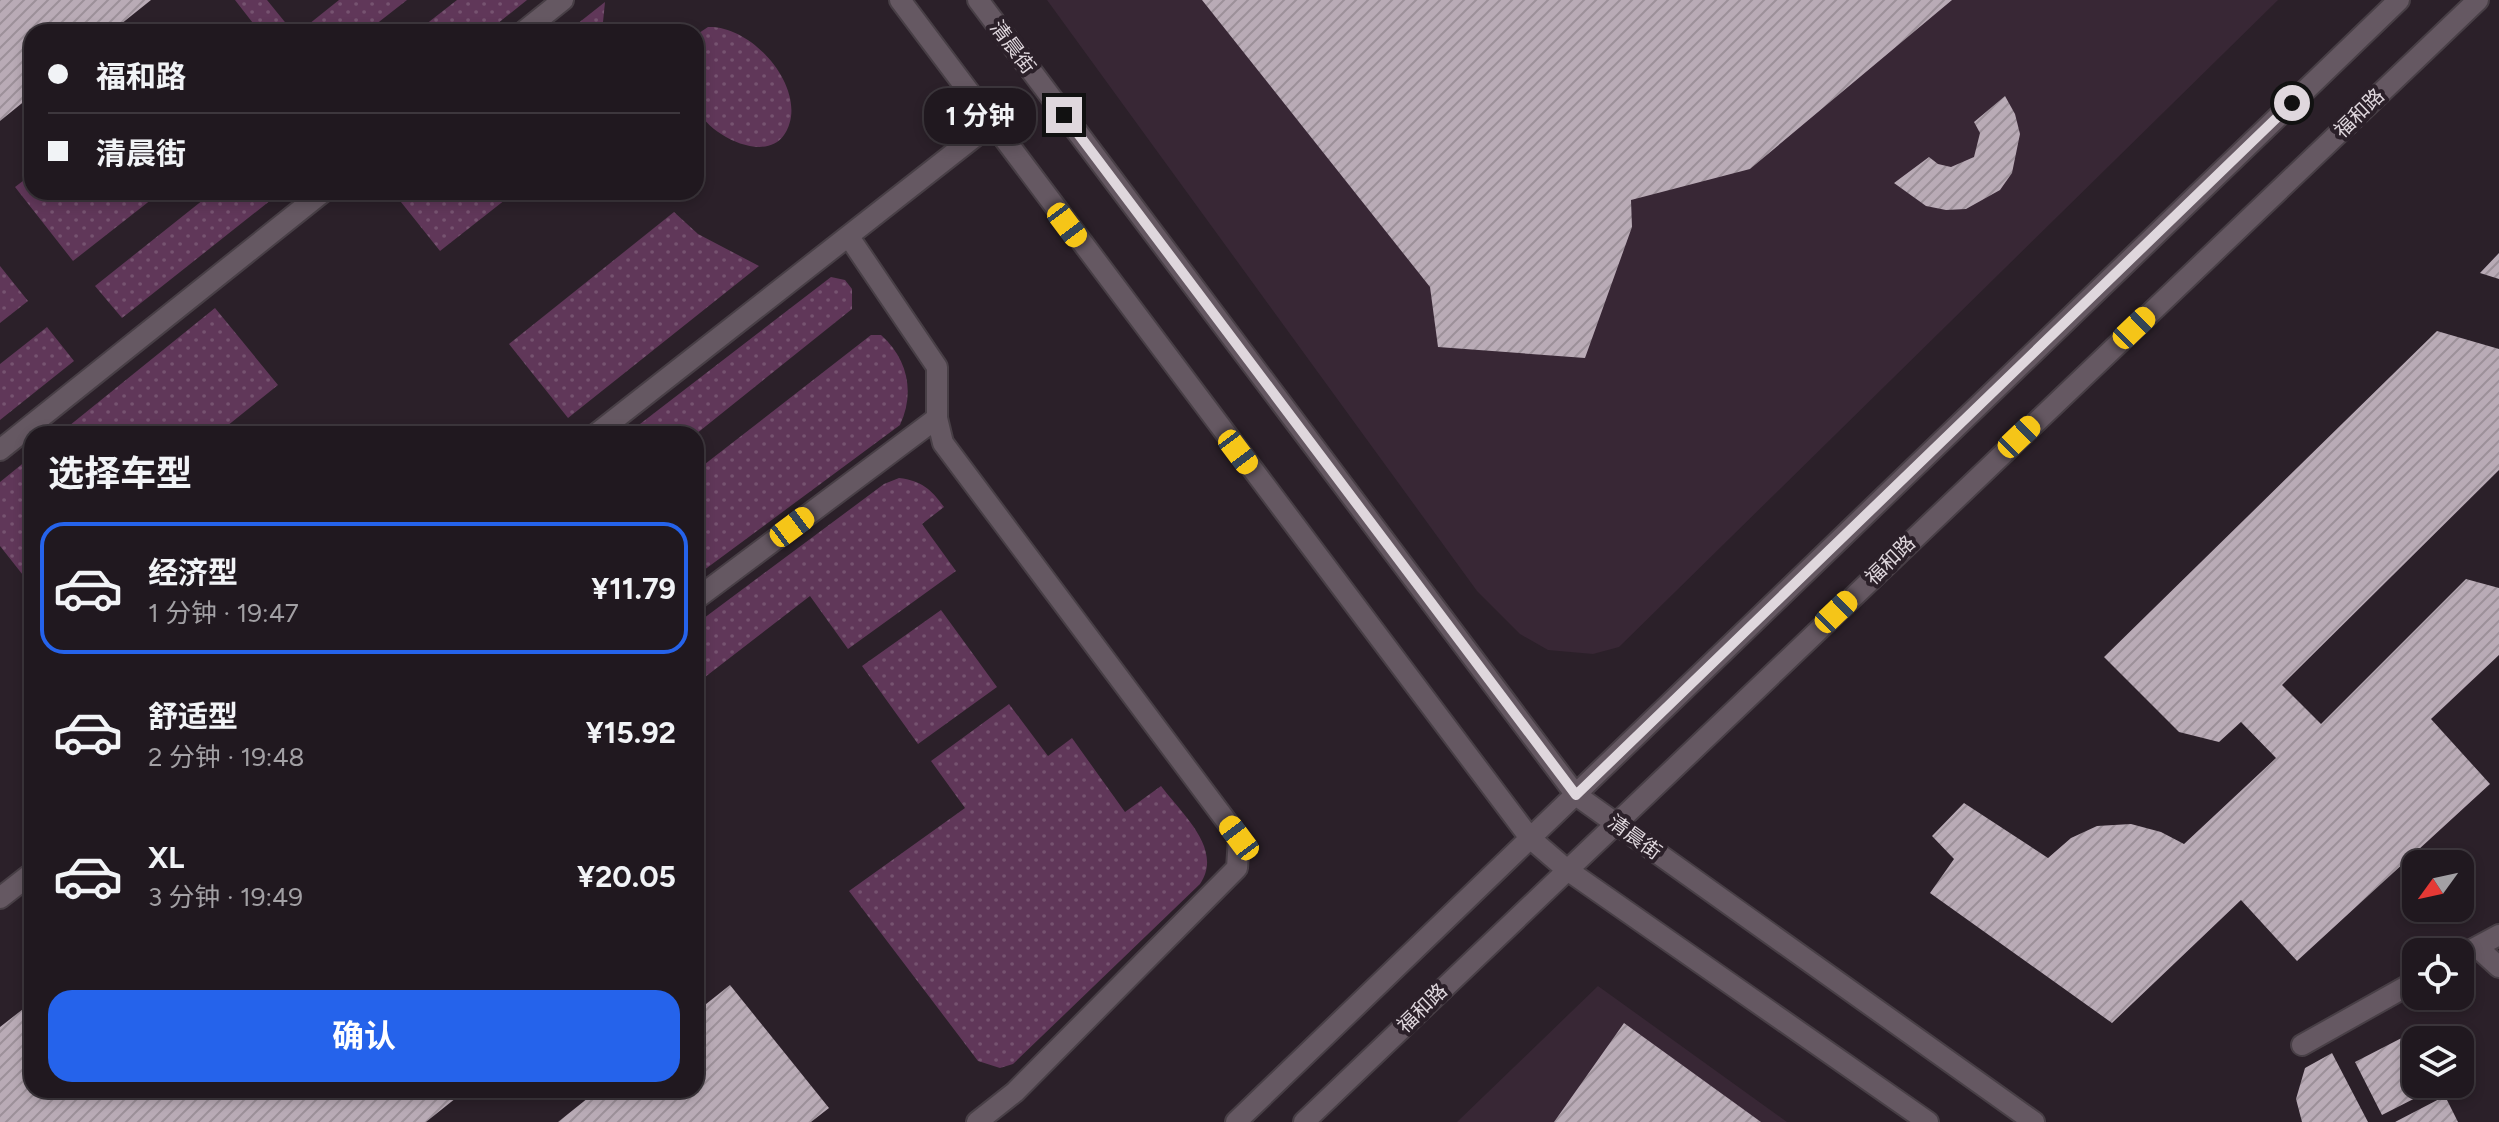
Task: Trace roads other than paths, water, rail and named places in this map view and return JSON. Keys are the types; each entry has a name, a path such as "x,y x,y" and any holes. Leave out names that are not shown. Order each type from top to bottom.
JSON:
{"street":[{"path":"533,24 563,0"},
{"path":"900,0 1530,838 1566,869 1928,1122"},
{"name":"清晨街","path":"978,0 1576,795 2034,1122"},
{"path":"1236,1122 2399,0"},
{"name":"福和路","path":"1304,1122 2478,0"},
{"path":"606,426 991,124"},
{"path":"30,426 313,200"},
{"path":"849,237 937,367 937,418 943,443 1239,838 1237,868 1015,1092 977,1122"},
{"path":"704,593 937,418"},
{"path":"0,450 24,431"},
{"path":"0,898 24,879"},
{"path":"2474,949 2499,935"},
{"path":"2474,954 2499,967"},
{"path":"2302,1045 2402,989"}]}
